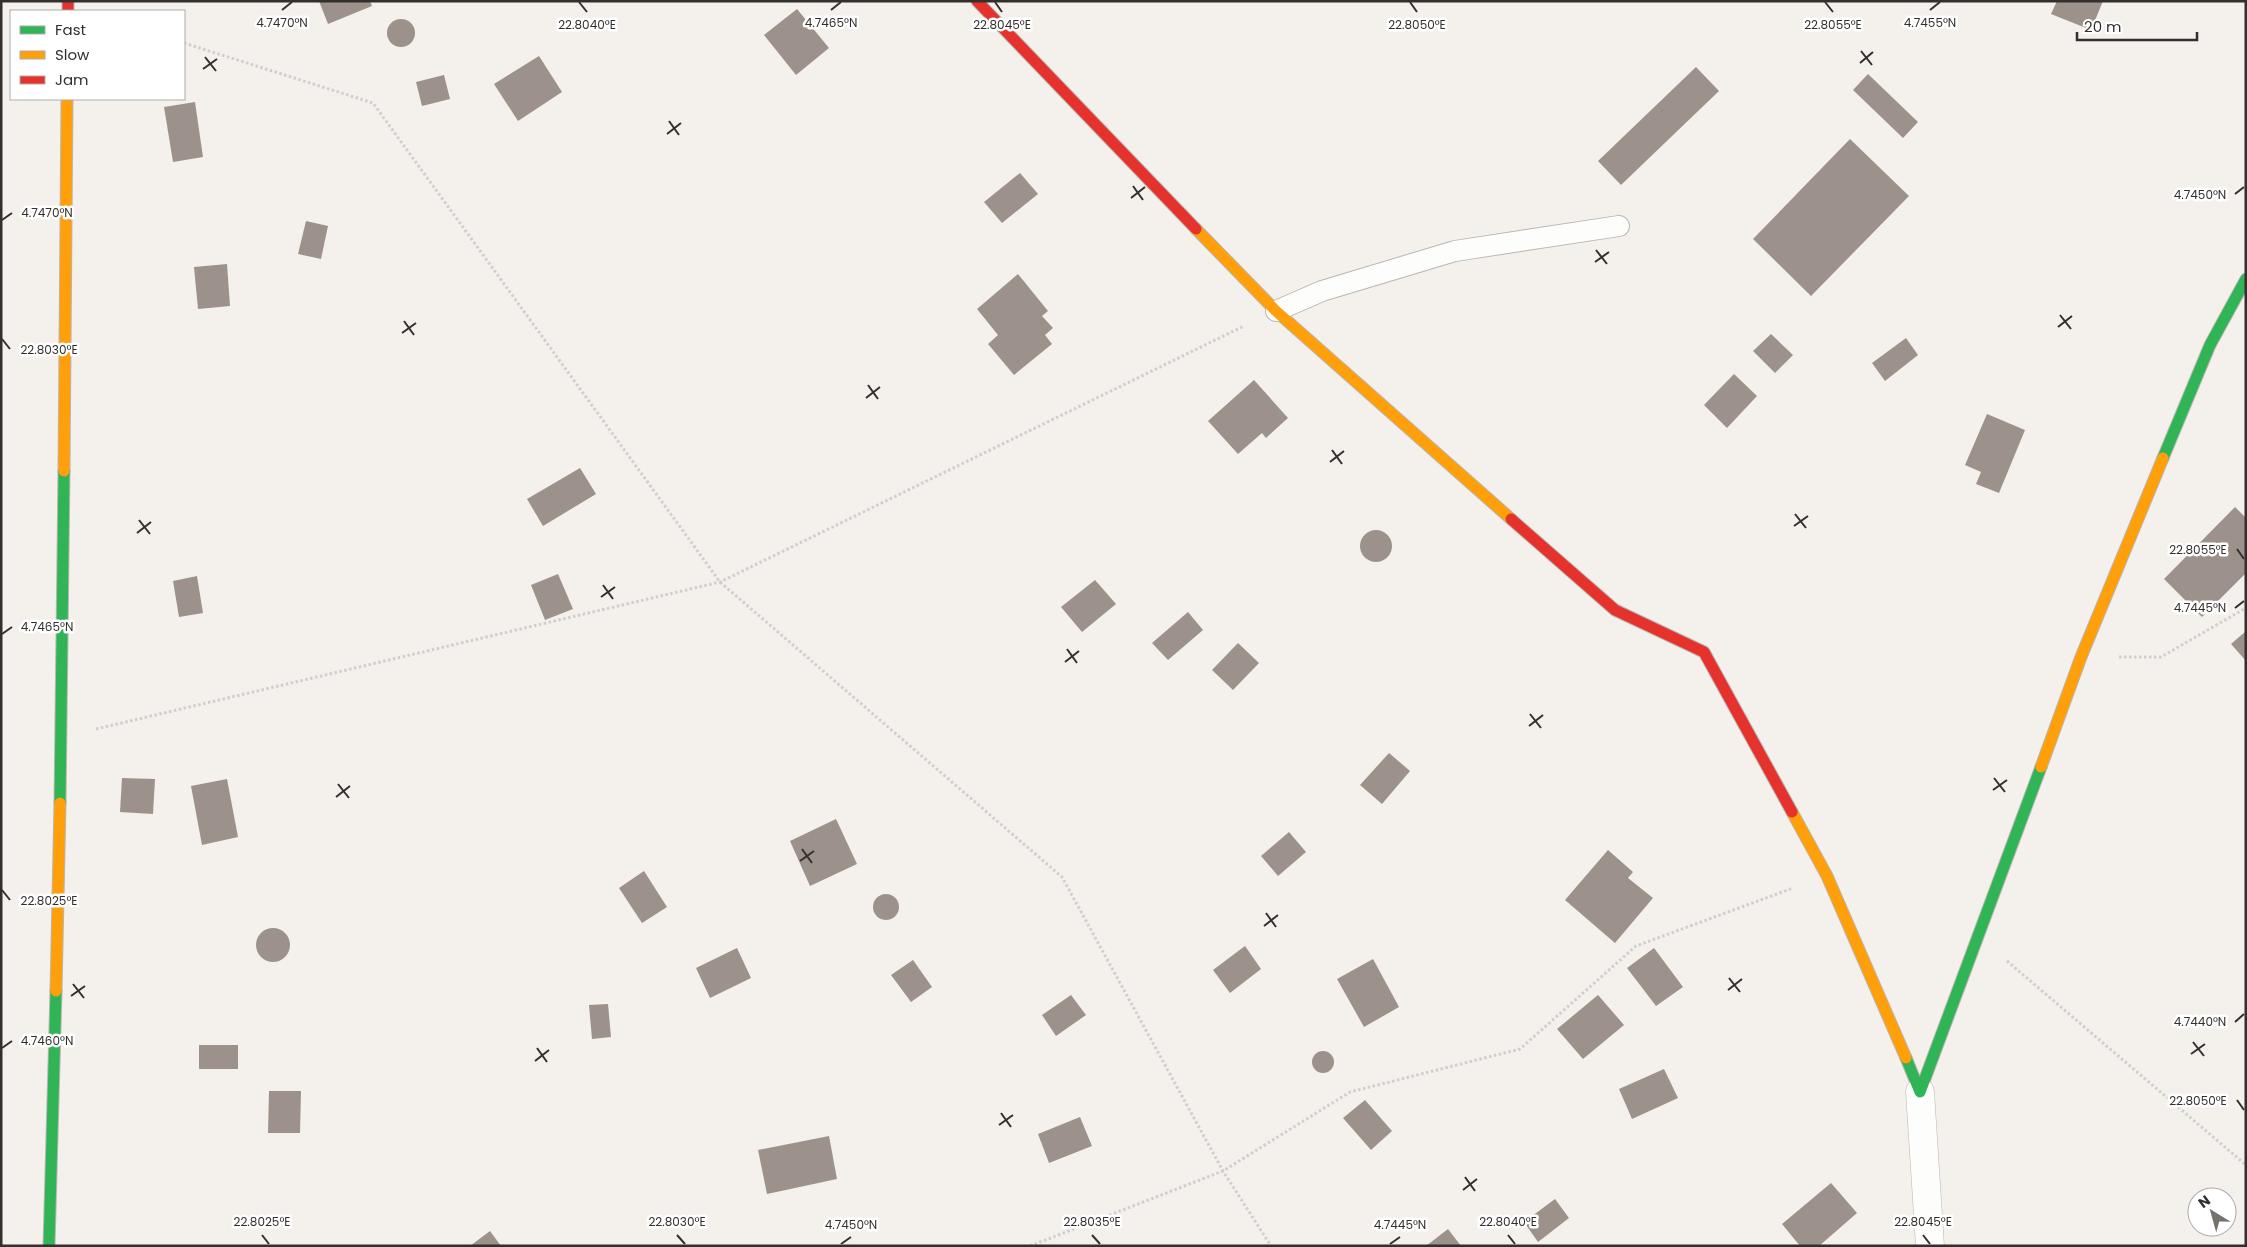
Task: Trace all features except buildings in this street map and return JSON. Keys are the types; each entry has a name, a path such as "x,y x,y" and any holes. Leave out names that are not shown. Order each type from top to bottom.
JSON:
{"street":[{"path":"977,1 1276,311 1615,610 1704,652 1827,876 1920,1092 1930,1246"},
{"path":"49,1246 62,737 67,100"},
{"path":"1920,1092 1979,937 2081,657 2210,345 2246,279"}],"lane":[{"path":"1276,311 1322,291 1455,252 1619,226"}],"path":[{"path":"185,43 373,103 720,582 1062,877 1223,1171 1271,1246"},
{"path":"62,737 720,582 1276,311"},
{"path":"2081,657 2161,657 2246,608"},
{"path":"1030,1246 1223,1171 1350,1092 1520,1050 1636,946 1827,876"},
{"path":"1979,937 2246,1165"}],"traffic: fast":[{"path":"2163,458 2210,345 2246,279"},
{"path":"60,803 64,471"},
{"path":"1906,1058 1920,1092 2041,767"},
{"path":"49,1246 56,991"}],"traffic: slow":[{"path":"64,471 67,100"},
{"path":"1196,229 1276,311 1511,519"},
{"path":"2041,767 2081,657 2163,458"},
{"path":"56,991 60,803"},
{"path":"1792,812 1827,876 1906,1058"}],"traffic: jam":[{"path":"68,1 68,10"},
{"path":"977,1 1196,229"},
{"path":"1511,519 1615,610 1704,652 1792,812"}]}
